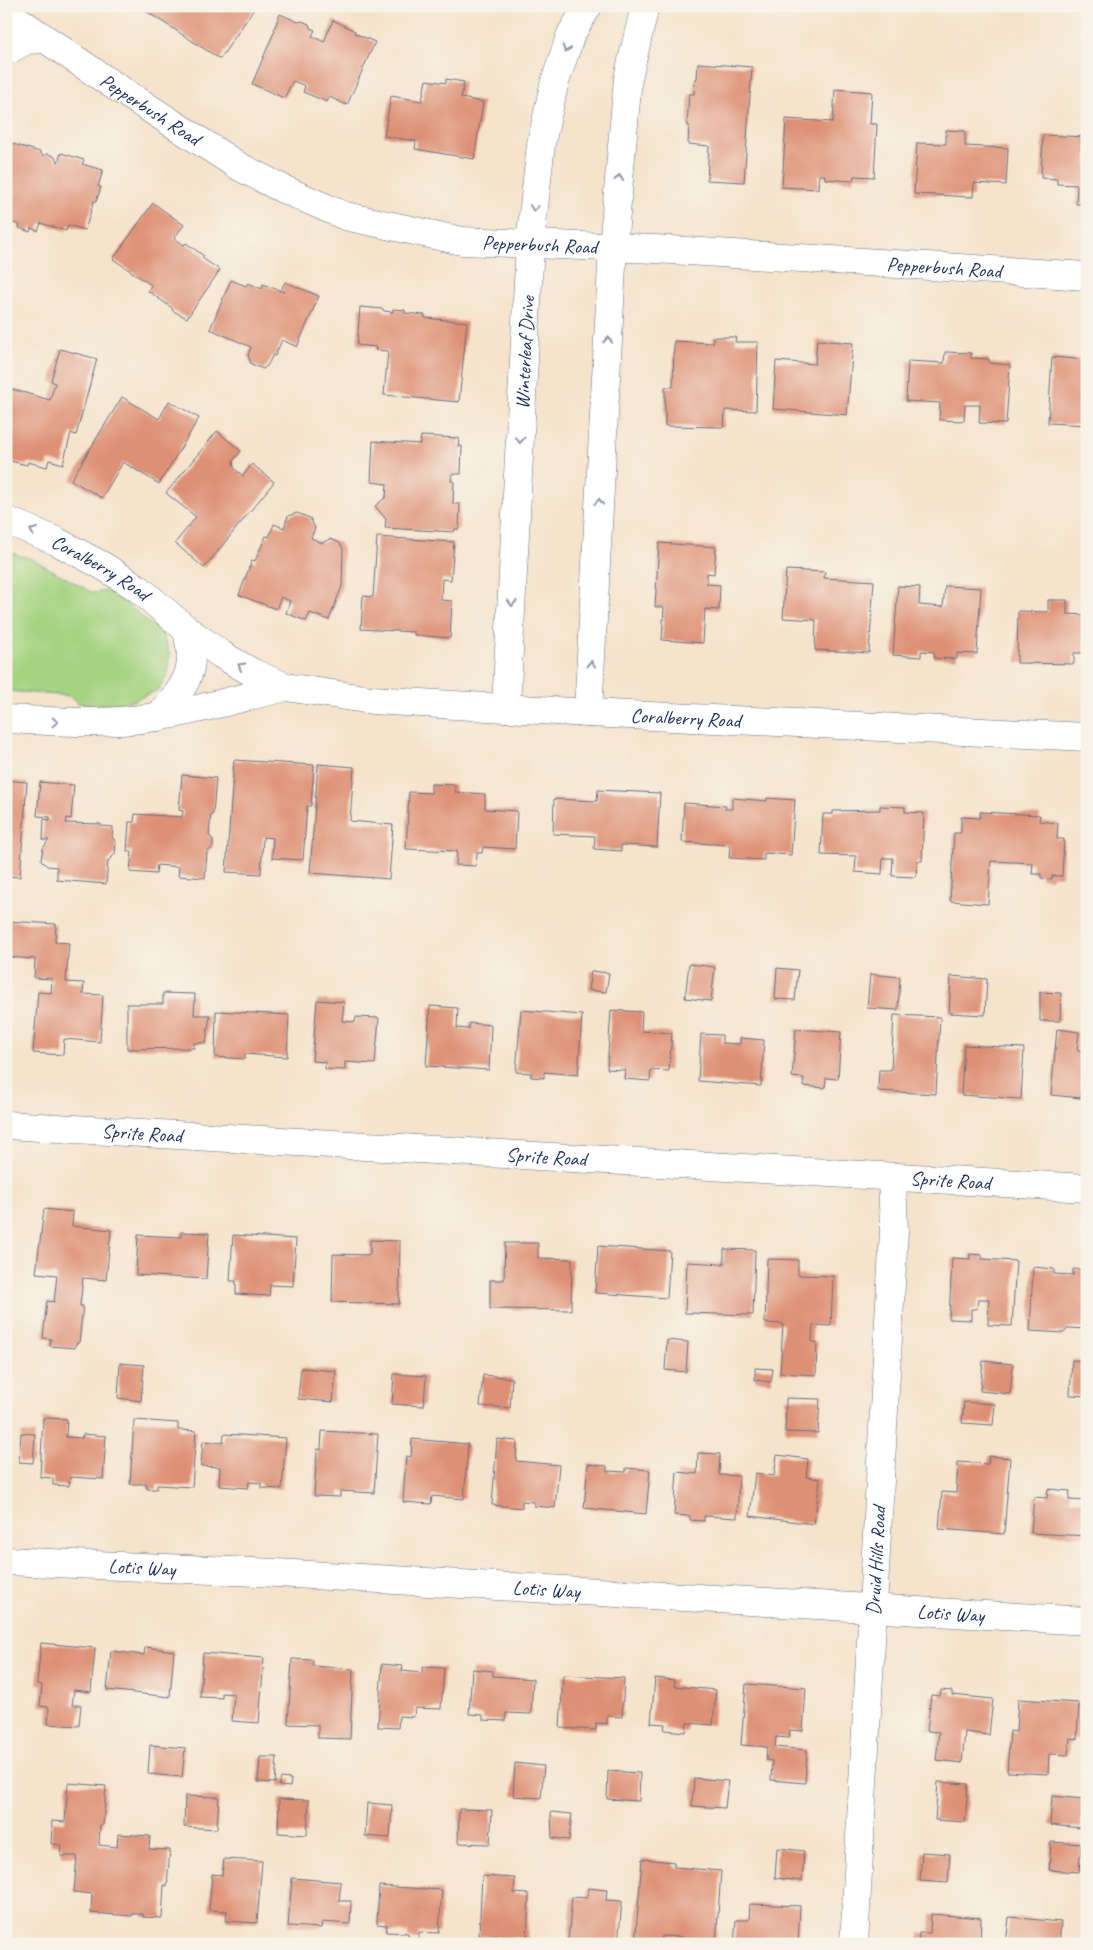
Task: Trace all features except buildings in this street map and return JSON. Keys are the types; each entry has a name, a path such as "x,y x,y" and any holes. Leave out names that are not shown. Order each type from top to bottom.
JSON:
{"street":[{"name":"Winterleaf Drive","path":"506,708 530,243 541,144 554,85 571,34 588,6"},
{"path":"588,713 613,247 628,78 645,6"},
{"name":"Pepperbush Road","path":"6,12 107,81 240,167 345,216 462,241 613,247 1087,276"},
{"path":"6,51 27,40 44,39"},
{"name":"Coralberry Road","path":"6,520 56,541 103,566 139,589 187,630 222,655 253,673 286,687 372,700 588,713 1087,737"},
{"path":"158,717 180,691 188,675 192,658 187,630"},
{"name":"Coralberry Road","path":"6,719 76,723 158,717 286,687"},
{"name":"Sprite Road","path":"6,1125 1087,1188"},
{"name":"Druid Hills Road","path":"854,1944 894,1231 892,1177"},
{"name":"Lotis Way","path":"6,1561 286,1574 1087,1621"}],"green space":[{"path":"6,551 32,559 93,593 106,591 118,596 162,634 170,654 167,676 158,690 132,701 95,705 78,703 71,696 6,691"}]}
